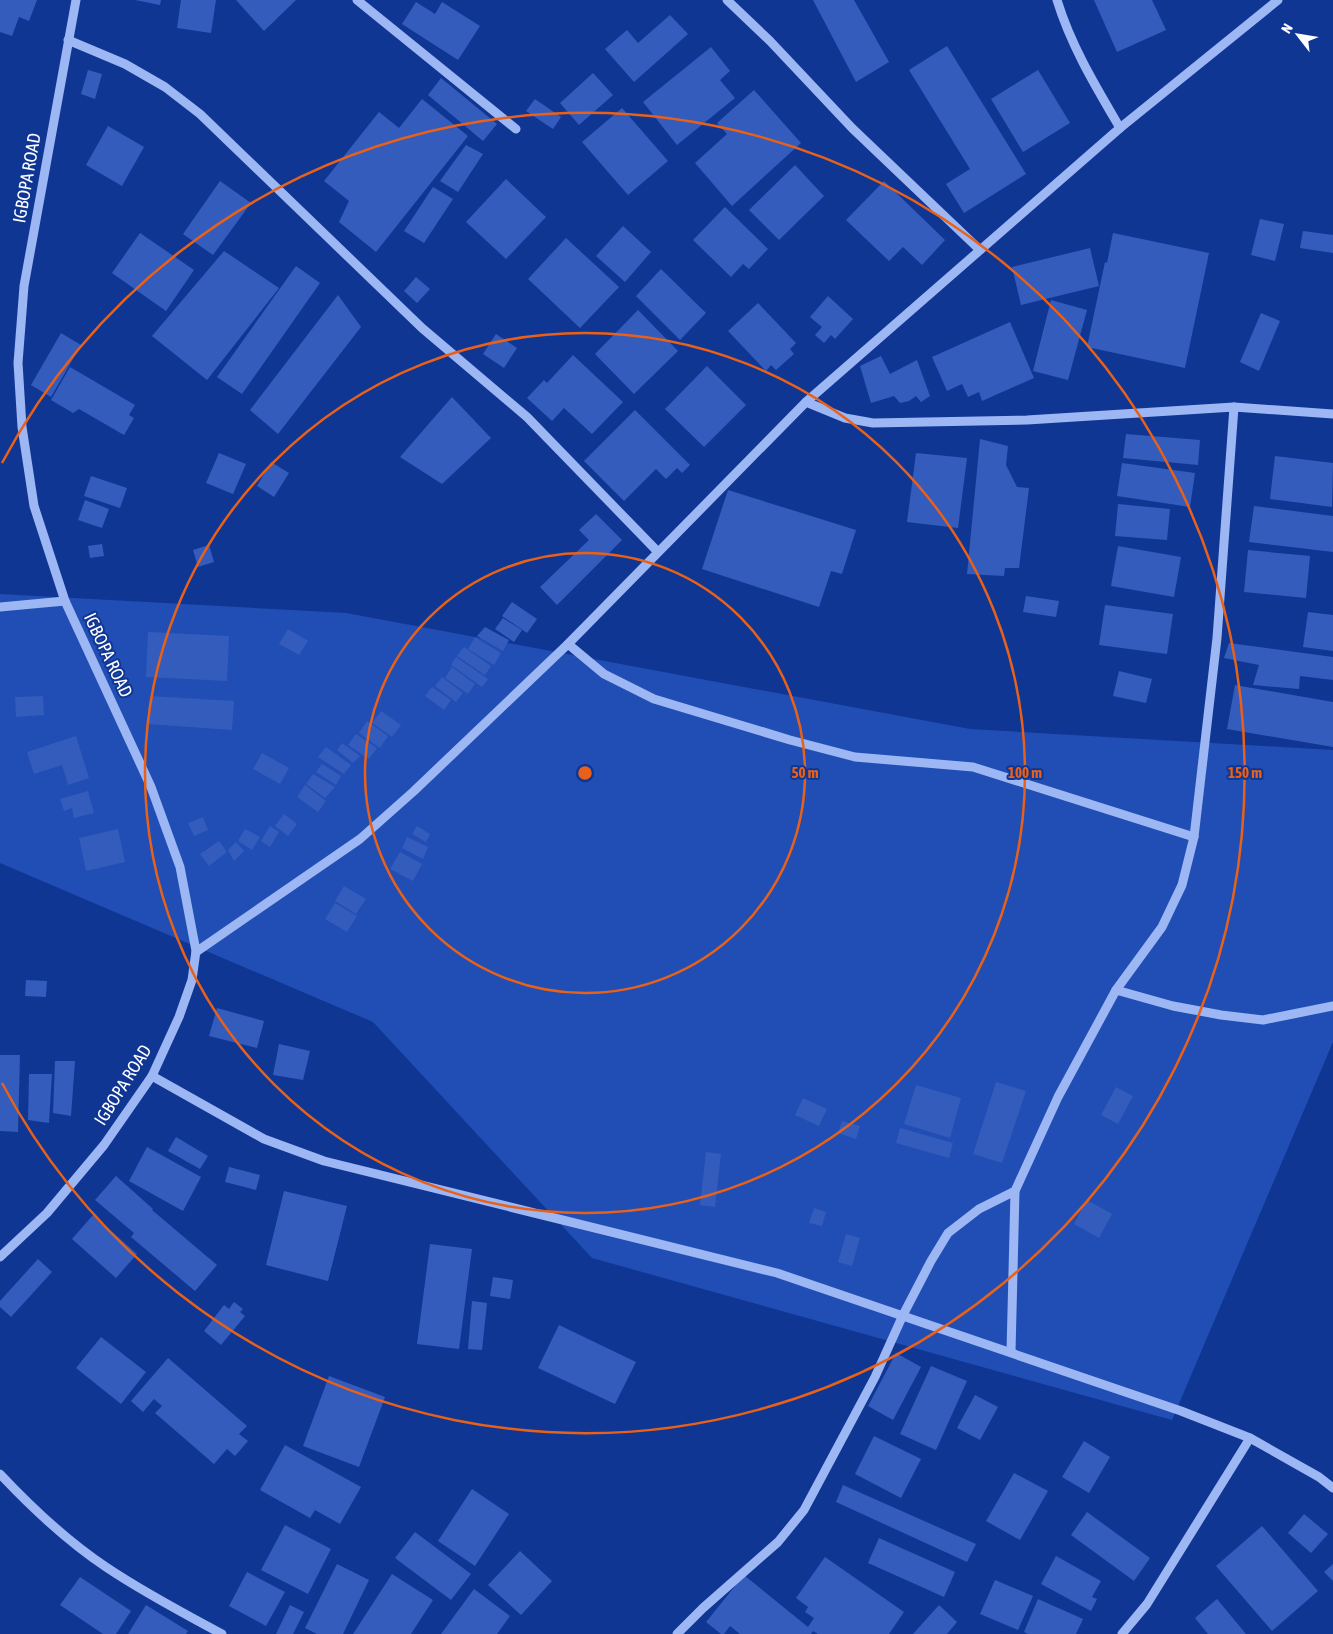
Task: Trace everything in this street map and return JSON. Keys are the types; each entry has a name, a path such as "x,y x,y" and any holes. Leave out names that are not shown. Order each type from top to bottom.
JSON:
{"street":[{"name":"IGBOPA ROAD","path":"0,1257 48,1213 98,1153 152,1076 192,980 196,952 180,867 151,787 64,601 34,506 22,427 18,363 24,286 76,0"},
{"path":"357,0 516,129"},
{"path":"728,0 770,41 852,128 980,250"},
{"path":"1057,0 1074,44 1120,128"},
{"path":"196,952 360,839 414,791 568,644 806,402 1120,128 1278,0"},
{"path":"68,40 125,64 165,87 200,114 422,328 527,417 658,552"},
{"path":"806,402 845,418 873,423 1027,420 1234,407 1333,414"},
{"path":"1011,1352 1015,1191 1058,1097 1116,990 1162,927 1182,884 1194,837 1217,638 1234,407"},
{"path":"0,607 64,601"},
{"path":"568,644 604,674 654,699 790,740 855,756 973,768 1194,837"},
{"path":"1116,990 1173,1006 1221,1016 1263,1020 1333,1006"},
{"path":"152,1076 264,1139 324,1161 777,1273 1181,1411 1250,1438 1319,1477 1333,1488"},
{"path":"677,1634 703,1608 778,1542 804,1510 875,1377 903,1315 931,1261 948,1233 979,1210 1015,1191"},
{"path":"1122,1634 1147,1604 1250,1438"},
{"path":"0,1474 51,1524 106,1567 156,1598 222,1634"}],"shaded area":[{"path":"0,594 346,613 970,729 1333,750 1333,1042 1172,1420 592,1258 373,1022 0,863"}],"building":[{"path":"0,0 37,0 29,21 19,17 12,36 0,32"},
{"path":"135,0 161,0 160,5"},
{"path":"181,0 216,0 211,33 177,28"},
{"path":"236,0 296,0 264,31"},
{"path":"813,0 854,0 889,62 856,82"},
{"path":"1094,0 1152,0 1166,30 1117,52"},
{"path":"416,2 435,14 442,2 480,26 458,60 402,24"},
{"path":"670,15 688,34 634,82 605,49 627,30 638,43"},
{"path":"947,46 1026,174 964,213 946,184 970,169 909,70"},
{"path":"711,47 730,71 720,80 735,98 677,145 643,102"},
{"path":"88,70 102,74 95,99 81,94"},
{"path":"1038,70 1070,123 1023,152 991,99"},
{"path":"593,73 613,95 579,125 560,103"},
{"path":"441,78 497,124 483,141 428,95"},
{"path":"754,90 801,143 732,206 695,163 727,134 717,123"},
{"path":"422,99 468,136 376,252 339,222 349,201 324,181 379,112 399,128"},
{"path":"535,99 561,117 553,129 526,111"},
{"path":"622,108 668,161 628,195 582,142"},
{"path":"108,126 144,147 122,186 86,165"},
{"path":"466,145 483,154 458,192 440,181"},
{"path":"795,165 824,196 779,240 749,210"},
{"path":"506,179 546,217 506,259 466,222"},
{"path":"220,181 251,203 213,255 183,234"},
{"path":"884,181 945,240 922,265 903,247 889,261 846,220"},
{"path":"433,187 453,199 424,243 404,231"},
{"path":"725,207 768,249 749,269 743,264 731,277 693,240"},
{"path":"1260,219 1284,224 1275,261 1251,255"},
{"path":"623,226 651,252 625,282 596,256"},
{"path":"1303,231 1333,235 1333,253 1300,248"},
{"path":"140,233 194,270 166,311 112,273"},
{"path":"1113,233 1209,253 1185,368 1087,347"},
{"path":"566,238 619,287 580,328 528,279"},
{"path":"1090,248 1099,286 1021,305 1012,267"},
{"path":"224,251 279,288 207,380 152,336"},
{"path":"296,266 320,283 242,394 217,377"},
{"path":"661,269 706,313 680,340 636,296"},
{"path":"416,277 430,289 417,303 404,291"},
{"path":"338,295 361,327 278,434 250,410"},
{"path":"828,296 853,319 835,339 831,335 824,343 815,335 822,327 810,317"},
{"path":"1051,300 1087,310 1068,380 1033,371"},
{"path":"758,303 796,343 790,349 794,354 776,370 771,365 766,371 728,331"},
{"path":"638,310 678,351 634,394 595,354"},
{"path":"1261,313 1280,321 1259,371 1240,362"},
{"path":"1010,322 1034,378 982,401 979,392 968,397 962,384 947,391 932,357"},
{"path":"61,333 81,345 51,397 31,385"},
{"path":"496,334 517,348 504,368 483,354"},
{"path":"573,355 623,402 592,434 564,408 552,421 527,398 544,380 547,383"},
{"path":"881,356 890,374 917,360 930,396 921,402 916,396 909,401 900,403 894,396 871,403 860,366"},
{"path":"707,366 746,405 704,447 665,409"},
{"path":"70,367 135,405 129,415 134,418 124,435 79,409 73,413 51,400"},
{"path":"452,397 491,438 442,484 400,457"},
{"path":"635,410 690,465 682,473 677,468 666,479 656,469 624,501 584,461"},
{"path":"1126,434 1200,440 1198,465 1123,458"},
{"path":"980,439 1008,446 1006,465 1017,487 1029,488 1019,568 1005,568 1004,576 967,574"},
{"path":"219,453 246,464 233,494 206,483"},
{"path":"916,453 967,458 958,528 907,522"},
{"path":"1275,456 1333,463 1332,507 1270,499"},
{"path":"271,462 289,473 274,497 257,486"},
{"path":"1122,463 1195,473 1190,507 1117,496"},
{"path":"91,476 127,488 120,508 84,496"},
{"path":"728,490 856,530 842,574 831,571 819,607 702,569"},
{"path":"85,500 109,509 102,528 78,520"},
{"path":"1118,504 1170,509 1167,540 1115,536"},
{"path":"1254,506 1333,516 1333,552 1249,542"},
{"path":"596,514 622,540 557,605 540,587 589,540 579,530"},
{"path":"102,544 104,556 90,558 88,546"},
{"path":"209,545 214,562 198,567 193,550"},
{"path":"1118,546 1181,557 1174,597 1111,586"},
{"path":"1248,550 1310,556 1306,598 1244,592"},
{"path":"1026,596 1059,601 1056,617 1023,612"},
{"path":"512,602 537,619 527,633 502,616"},
{"path":"1105,605 1173,614 1167,654 1099,645"},
{"path":"1308,612 1333,615 1333,651 1303,647"},
{"path":"503,618 522,630 514,642 495,629"},
{"path":"485,627 509,640 503,651 477,636"},
{"path":"288,629 308,641 299,655 279,644"},
{"path":"148,632 229,636 227,681 146,677"},
{"path":"475,637 501,653 494,665 468,649"},
{"path":"1229,643 1333,657 1333,680 1300,676 1299,689 1253,685 1259,665 1224,658"},
{"path":"464,647 491,666 485,675 457,656"},
{"path":"456,657 488,679 482,687 451,665"},
{"path":"452,667 475,684 468,694 445,678"},
{"path":"1119,671 1152,679 1146,703 1113,696"},
{"path":"442,677 463,693 456,702 435,686"},
{"path":"1235,685 1333,702 1333,747 1227,729"},
{"path":"432,687 451,700 444,710 425,696"},
{"path":"43,696 44,715 16,717 15,697"},
{"path":"150,696 234,701 232,730 147,724"},
{"path":"381,711 401,725 392,737 372,723"},
{"path":"367,721 388,736 380,748 359,733"},
{"path":"356,734 377,748 369,759 348,745"},
{"path":"76,736 89,778 68,785 62,765 34,774 27,752"},
{"path":"342,743 360,756 353,763 337,750"},
{"path":"326,747 351,765 344,774 318,757"},
{"path":"262,753 289,768 280,784 253,769"},
{"path":"322,764 341,776 336,785 316,772"},
{"path":"313,774 335,787 325,798 306,784"},
{"path":"305,785 326,801 318,812 297,797"},
{"path":"88,791 94,813 74,818 72,808 64,811 60,799"},
{"path":"284,814 297,824 288,836 275,826"},
{"path":"203,817 208,830 194,836 188,823"},
{"path":"270,826 279,832 270,847 261,841"},
{"path":"417,826 430,834 426,842 412,834"},
{"path":"118,829 125,862 86,871 79,838"},
{"path":"245,829 260,837 252,850 238,841"},
{"path":"407,837 428,847 423,859 402,848"},
{"path":"219,841 227,852 209,866 200,854"},
{"path":"236,842 244,851 234,861 228,850"},
{"path":"400,852 422,864 413,881 390,869"},
{"path":"344,886 366,899 356,914 335,901"},
{"path":"335,903 357,916 347,932 325,919"},
{"path":"26,980 47,981 46,997 25,996"},
{"path":"217,1008 264,1021 257,1048 209,1036"},
{"path":"279,1044 310,1051 303,1080 273,1075"},
{"path":"0,1055 20,1055 18,1132 0,1131"},
{"path":"55,1061 75,1061 71,1116 53,1113"},
{"path":"29,1074 52,1074 49,1123 28,1120"},
{"path":"996,1082 1026,1091 1002,1163 973,1154"},
{"path":"916,1085 961,1098 950,1138 904,1124"},
{"path":"1116,1087 1133,1096 1118,1124 1101,1115"},
{"path":"803,1098 827,1109 819,1126 795,1115"},
{"path":"842,1121 860,1126 856,1139 838,1133"},
{"path":"900,1128 953,1143 949,1158 896,1143"},
{"path":"176,1137 208,1156 200,1169 168,1151"},
{"path":"147,1147 201,1177 183,1211 129,1181"},
{"path":"706,1152 721,1154 715,1207 700,1205"},
{"path":"229,1167 260,1175 256,1190 225,1182"},
{"path":"116,1176 152,1210 217,1265 195,1291 131,1237 134,1233 95,1200"},
{"path":"284,1191 347,1206 328,1281 266,1265"},
{"path":"1087,1200 1112,1214 1099,1238 1074,1224"},
{"path":"814,1208 826,1212 822,1226 809,1223"},
{"path":"93,1215 137,1254 116,1278 72,1239"},
{"path":"846,1234 860,1238 852,1266 838,1262"},
{"path":"430,1244 472,1249 459,1349 417,1344"},
{"path":"38,1259 52,1272 11,1317 0,1307 0,1301"},
{"path":"493,1277 513,1280 510,1299 490,1296"},
{"path":"472,1301 487,1303 482,1350 468,1349"},
{"path":"234,1302 243,1309 240,1312 245,1316 221,1345 204,1331 224,1305 229,1309"},
{"path":"559,1325 636,1362 615,1404 538,1368"},
{"path":"101,1337 146,1372 121,1404 76,1368"},
{"path":"896,1353 921,1367 893,1420 868,1406"},
{"path":"168,1358 247,1426 239,1434 248,1441 235,1456 227,1449 214,1464 155,1413 162,1406 154,1399 143,1412 131,1401"},
{"path":"931,1366 967,1381 936,1450 900,1434"},
{"path":"329,1376 385,1397 359,1467 303,1446"},
{"path":"975,1395 998,1407 980,1440 957,1428"},
{"path":"874,1436 921,1459 901,1498 855,1474"},
{"path":"1084,1441 1110,1457 1089,1493 1062,1477"},
{"path":"285,1445 361,1487 340,1524 315,1510 310,1518 260,1490"},
{"path":"1014,1473 1048,1491 1020,1540 986,1521"},
{"path":"843,1485 976,1544 967,1562 836,1502"},
{"path":"472,1489 509,1514 475,1566 438,1541"},
{"path":"1087,1512 1150,1558 1134,1581 1071,1535"},
{"path":"1304,1514 1328,1534 1311,1553 1288,1533"},
{"path":"285,1525 331,1549 308,1594 261,1570"},
{"path":"1262,1526 1318,1591 1272,1631 1216,1566"},
{"path":"415,1532 471,1574 451,1600 395,1558"},
{"path":"879,1538 955,1572 944,1597 868,1563"},
{"path":"520,1551 552,1581 521,1615 488,1585"},
{"path":"1056,1556 1101,1581 1092,1597 1097,1599 1091,1611 1041,1584"},
{"path":"825,1557 904,1612 889,1634 818,1634 813,1631 811,1634 740,1634 730,1626 724,1634 721,1634 706,1622 744,1575 808,1627 814,1618 805,1612 808,1607 796,1598"},
{"path":"337,1564 369,1580 343,1634 317,1634 305,1628"},
{"path":"1333,1564 1333,1581 1324,1572"},
{"path":"247,1572 285,1592 266,1626 229,1606"},
{"path":"392,1574 433,1600 411,1634 353,1634"},
{"path":"80,1577 131,1611 116,1634 103,1634 60,1605"},
{"path":"995,1580 1033,1596 1018,1630 980,1614"},
{"path":"474,1589 510,1616 497,1634 441,1634"},
{"path":"1038,1599 1083,1619 1076,1634 1028,1634 1024,1632"},
{"path":"1217,1599 1246,1634 1208,1634 1195,1618"},
{"path":"146,1605 188,1631 186,1634 128,1634"},
{"path":"290,1605 304,1612 293,1634 276,1634"},
{"path":"939,1605 957,1622 947,1634 913,1634"}]}
